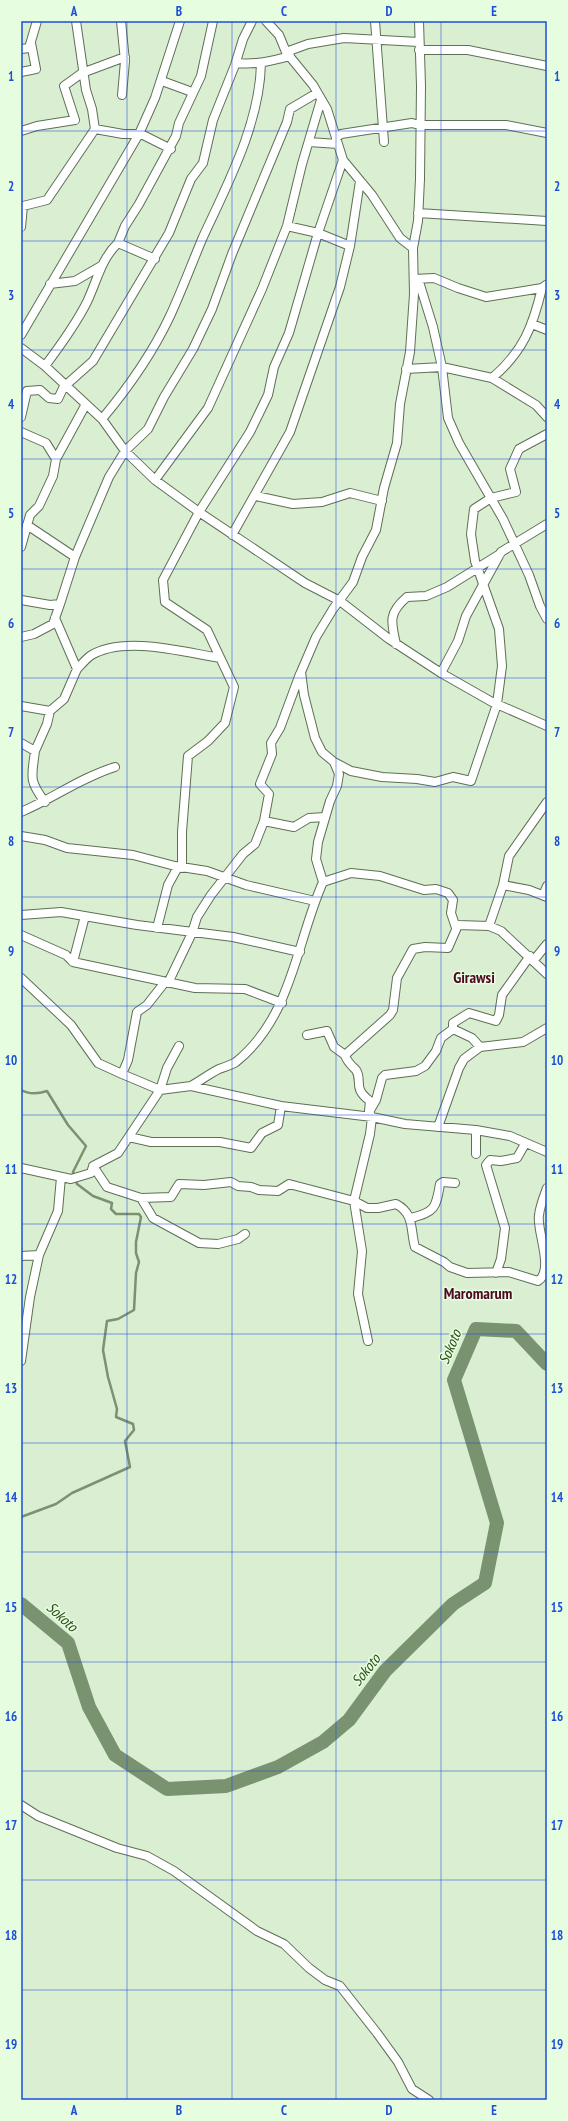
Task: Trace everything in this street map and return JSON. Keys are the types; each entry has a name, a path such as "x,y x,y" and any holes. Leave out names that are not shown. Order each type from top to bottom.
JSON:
{"street":[{"path":"21,49 29,48 37,21"},
{"path":"21,227 22,202 46,200 95,129 82,72 76,21"},
{"path":"121,21 124,57 122,95"},
{"path":"21,335 139,134 162,81 180,21"},
{"path":"45,366 56,352 87,301 109,252 118,243 125,226 171,149 176,136 178,123 204,65 213,21"},
{"path":"21,417 27,391 40,390 49,398 58,399 66,385 93,361 155,259 177,215 191,179 203,163 213,120 236,63 243,39 252,21"},
{"path":"266,21 279,36 288,54 327,109 343,160 360,181 400,238 413,248"},
{"path":"376,21 384,142"},
{"path":"122,1074 128,1060 137,1012 147,1005 167,982 192,933 201,911 211,895 226,878 243,854 255,844 264,821 269,794 260,784 272,754 271,743 280,728 316,637 353,582 362,557 376,530 397,443 400,404 410,352 414,279 413,248 418,213 421,86 419,21"},
{"path":"236,63 261,63 288,54 308,44 344,38 376,39 419,46 468,50 547,66"},
{"path":"21,72 36,69 30,43"},
{"path":"21,131 37,126 75,120 64,86 82,72 124,57"},
{"path":"102,419 123,395 159,337 191,270 203,239 225,192 254,111 260,82 261,63"},
{"path":"162,81 192,92"},
{"path":"154,480 212,400 262,289 287,226 309,142 319,96"},
{"path":"21,637 34,634 53,624 75,557 109,477 125,451 148,429 164,398 193,349 212,309 232,254 287,122 290,109 319,96"},
{"path":"337,141 341,134 383,126 412,123 419,125 506,125 547,133"},
{"path":"95,129 123,134 139,134 171,149"},
{"path":"309,142 337,141"},
{"path":"156,928 168,885 180,867 188,756 208,741 225,723 234,687 207,630 165,602 163,580 199,512 250,432 268,395 274,366 288,333 318,233 343,160"},
{"path":"232,536 256,496 290,432 299,408 340,286 350,246 360,181"},
{"path":"418,213 547,221"},
{"path":"287,226 318,233 350,246"},
{"path":"118,243 155,259"},
{"path":"50,284 75,281 102,266"},
{"path":"414,279 434,278 458,288 486,296 545,286 532,324 519,350 506,366 492,378"},
{"path":"414,279 420,285 442,367 448,418 459,443 491,498 513,544 530,574 540,606 547,619"},
{"path":"532,324 547,330"},
{"path":"21,348 45,366 102,419 125,451 154,480 232,536 304,583 340,601 396,644 441,673 497,704 547,726"},
{"path":"406,369 442,367 492,378 536,406 547,416"},
{"path":"21,547 30,515 40,506 53,476 56,459 86,404"},
{"path":"21,432 46,443 56,459"},
{"path":"301,672 304,694 315,738 322,752 334,762 351,771 382,777 417,779 435,782 452,777 471,781 497,704 502,666 499,628 477,567 471,534 474,509 491,498 516,492 510,469 519,449 547,434"},
{"path":"256,496 293,504 322,502 350,493 382,501"},
{"path":"396,644 391,622 398,604 407,597 426,596 447,587 513,544 547,524"},
{"path":"27,526 75,557"},
{"path":"441,673 458,641 466,616 500,553"},
{"path":"21,600 50,605 60,604"},
{"path":"55,618 77,669"},
{"path":"44,802 36,790 31,776 35,751 41,734 47,724 50,711 64,699 77,669 90,657 110,648 145,646 220,658"},
{"path":"21,706 50,711"},
{"path":"22,744 41,734"},
{"path":"22,744 35,751"},
{"path":"191,1086 220,1069 235,1063 260,1039 282,1003 300,952 315,900 323,882 316,859 318,842 325,817 337,786 339,774 334,762"},
{"path":"21,812 44,802 93,774 116,767"},
{"path":"489,926 503,885 509,856 547,802"},
{"path":"264,821 294,827 309,818 325,817"},
{"path":"21,836 45,840 67,848 133,855 180,867 207,871 246,885 315,900"},
{"path":"323,882 351,873 380,876 424,890 436,889 448,893 453,900 451,913 456,928"},
{"path":"503,885 529,890 545,896 547,886"},
{"path":"21,915 61,912 156,928 233,938 300,952"},
{"path":"73,962 85,916"},
{"path":"345,1055 390,1015 393,1010 397,978 413,949 425,947 448,948 458,925 489,926 501,931 532,958 547,974"},
{"path":"21,935 66,955 73,962 195,988 245,989 282,1003"},
{"path":"370,1115 382,1078 385,1075 416,1071 425,1066 436,1051 441,1038 453,1029 454,1023 469,1013 496,1021 499,1015 502,995 532,958 547,944"},
{"path":"21,978 71,1025 98,1063 160,1090 191,1086 281,1106 370,1115 405,1124 476,1130 510,1136 525,1144 547,1152"},
{"path":"438,1127 459,1068 464,1059 480,1047 523,1042 547,1028"},
{"path":"453,1029 472,1038 480,1047"},
{"path":"307,1035 327,1031 334,1047 345,1055 346,1060 356,1071 359,1090 370,1101 370,1134 354,1201 362,1251 358,1294 368,1341"},
{"path":"21,1168 71,1179 91,1173 93,1166 118,1153 160,1090 167,1068 179,1046"},
{"path":"129,1137 151,1142 220,1142 251,1148 262,1133 278,1125 281,1106"},
{"path":"476,1130 476,1154"},
{"path":"496,1274 501,1259 505,1228 486,1165 490,1160 501,1161 517,1158 525,1144"},
{"path":"93,1166 102,1182 107,1187 141,1198 171,1197 179,1184 204,1185 231,1182 238,1186 264,1191 278,1191 289,1184 354,1201 367,1208 378,1208 396,1204 411,1218 415,1247 457,1270 467,1273 496,1274 509,1272 538,1281 543,1276 546,1246 540,1230 538,1216 547,1188"},
{"path":"21,1361 29,1304 39,1255 58,1211 61,1177"},
{"path":"411,1218 427,1214 434,1206 438,1199 440,1184 443,1182 456,1184"},
{"path":"141,1198 153,1218 199,1243 218,1244 238,1239 245,1234"},
{"path":"21,1256 39,1255"},
{"path":"21,1805 38,1816 117,1848 147,1856 174,1871 257,1931 284,1944 314,1972 325,1980 340,1986 378,2033 398,2062 412,2088 429,2100"}],"waterway":[{"path":"21,1090 34,1094 47,1091 68,1125 86,1146 73,1172 77,1184 93,1196 112,1203 111,1209 116,1214 139,1214 141,1217 136,1242 136,1253 139,1262 136,1273 134,1310 118,1319 107,1321 103,1350 108,1377 117,1409 116,1417 133,1424 134,1430 125,1441 130,1467 72,1493 56,1504 21,1517"},
{"name":"Sokoto","path":"21,1604 68,1643 89,1707 115,1755 167,1789 226,1786 278,1767 323,1742 349,1720 385,1671 453,1604 485,1583 497,1523 454,1380 476,1329 516,1331 547,1364"}],"district":[{"name":"Girawsi","path":"474,977"},
{"name":"Maromarum","path":"478,1293"}]}
